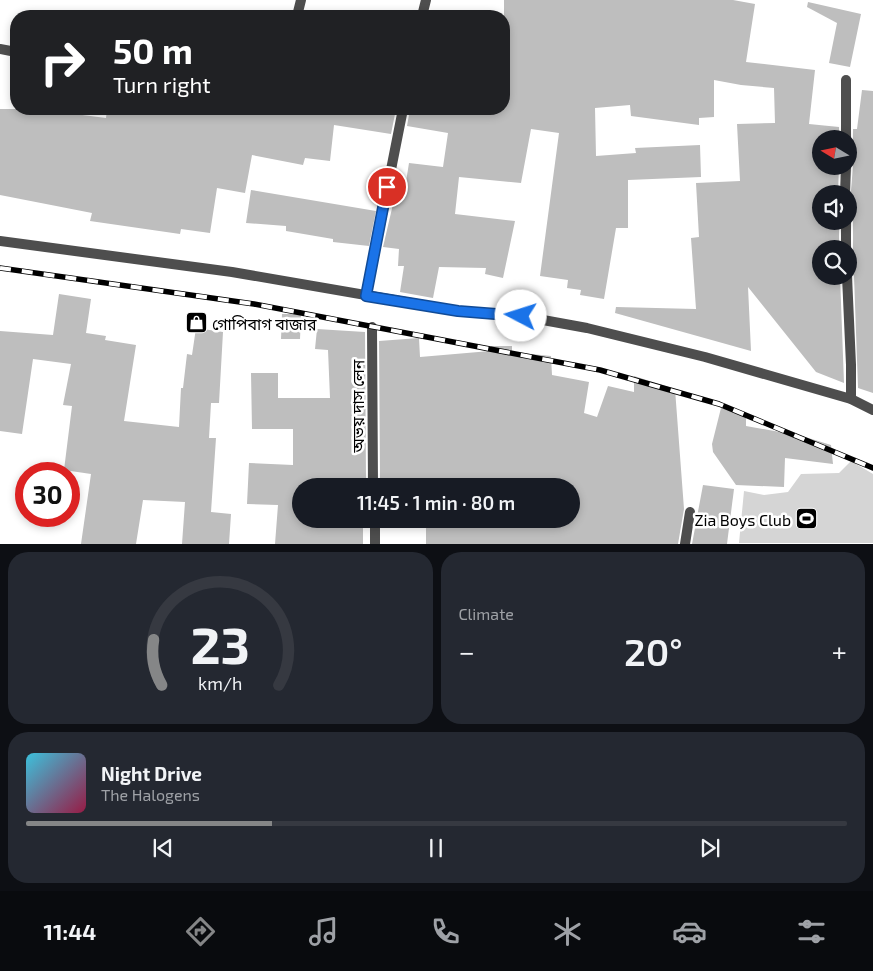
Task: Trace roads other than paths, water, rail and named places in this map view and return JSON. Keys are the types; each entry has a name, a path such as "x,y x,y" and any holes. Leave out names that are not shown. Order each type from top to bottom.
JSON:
{"street":[{"path":"846,80 846,130"},
{"path":"366,296 402,115"},
{"path":"0,241 232,272 458,311 521,316 587,328 706,357 851,399 873,410"},
{"path":"847,285 851,399"},
{"name":"অভয় দাস লেন","path":"372,327 373,478"},
{"path":"685,544 690,512"},
{"path":"375,528 376,544"}],"railway":[{"path":"0,268 254,304 600,370 719,404 873,468"}],"place":[{"name":"গোপিবাগ বাজার","path":"196,323"},
{"name":"Zia Boys Club","path":"807,519"}]}
